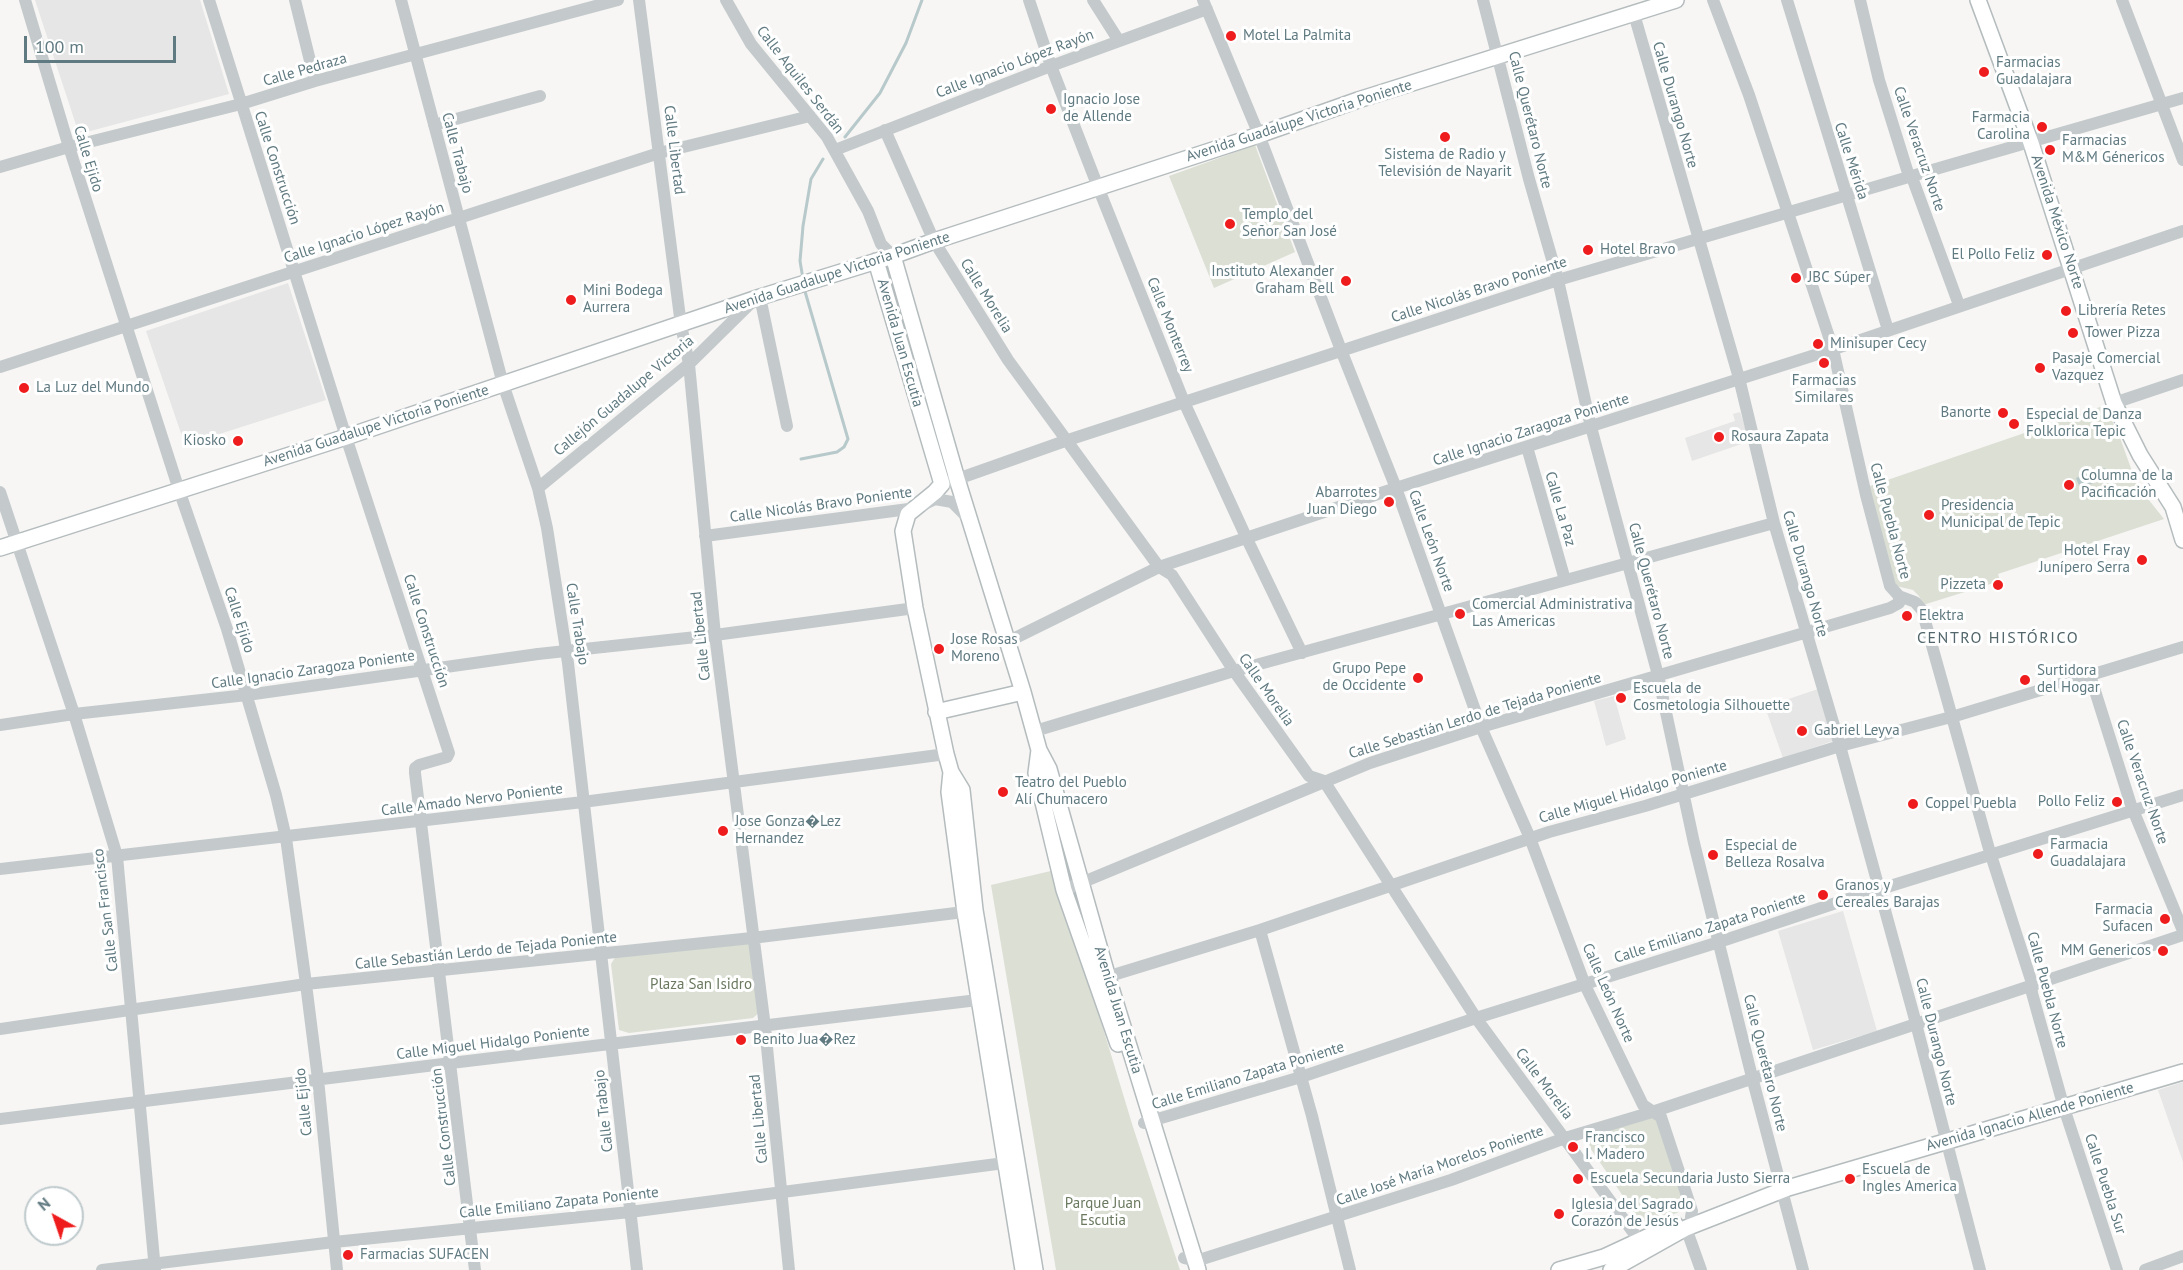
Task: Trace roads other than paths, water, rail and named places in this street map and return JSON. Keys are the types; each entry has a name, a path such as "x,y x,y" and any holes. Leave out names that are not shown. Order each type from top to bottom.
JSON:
{"main road":[{"name":"Avenida Guadalupe Victoria Poniente","path":"0,548 346,437 757,298 893,256 1358,100 1676,0"},
{"name":"Avenida México Norte","path":"1978,0 2031,143 2114,403 2140,455 2173,507 2183,539"},
{"name":"Avenida Juan Escutia","path":"893,256 957,479 1039,750 1049,769 1081,882 1102,979"},
{"name":"Avenida Juan Escutia","path":"876,261 942,484"},
{"path":"942,484 938,490 908,514 903,531 915,608 936,712 951,772 962,790 970,911 1012,1162 1035,1270"},
{"path":"936,712 1023,692"},
{"name":"Avenida Juan Escutia","path":"1039,750 1036,773 1064,890 1102,979 1191,1265"},
{"name":"Avenida Ignacio Allende Poniente","path":"1559,1270 1643,1245 1688,1222 1782,1191 2183,1072"},
{"path":"1012,1162 1023,1270"},
{"name":"Avenida Ignacio Allende Poniente","path":"1611,1270 1643,1245"}],"street":[{"name":"Calle Ejido","path":"25,0 126,326 248,695 276,795 286,838 306,984 337,1270"},
{"name":"Calle Construcción","path":"209,0 346,437 449,753 447,757 415,768 475,1270"},
{"path":"295,0 315,81"},
{"name":"Calle Trabajo","path":"401,0 503,384 538,488 548,528 568,663 637,1270"},
{"name":"Calle Pedraza","path":"0,167 69,147 241,104 315,81 618,0"},
{"name":"Calle Libertad","path":"639,0 681,325 689,364 715,635 765,1026 789,1270"},
{"name":"Calle Aquiles Serdán","path":"726,0 751,44 827,137 868,212 881,244"},
{"name":"Calle Monterrey","path":"1029,0 1098,187 1185,402 1302,653"},
{"path":"1093,0 1119,41"},
{"name":"Calle Querétaro Norte","path":"1483,0 1528,179 1558,280 1591,427 1658,675 1719,942 1803,1270"},
{"name":"Calle Puebla Norte","path":"1713,0 1749,95 1833,349 1866,495 1890,586 1899,596 1909,598 1922,610 1991,854 2032,986 2064,1108"},
{"name":"Calle Mérida","path":"1787,0 1888,330"},
{"name":"Calle Veracruz Norte","path":"1860,0 1879,80 1911,176 1959,305"},
{"path":"2122,0 2183,160"},
{"name":"Calle Ignacio López Rayón","path":"835,150 1119,41 1205,5"},
{"name":"Calle León Norte","path":"1205,5 1259,135 1396,489 1481,726 1530,838 1585,985 1643,1106 1661,1117 1692,1211 1688,1222 1701,1270"},
{"name":"Calle Durango Norte","path":"1634,14 1739,378 1774,523 1840,746 1980,1270"},
{"path":"434,125 540,96"},
{"name":"Calle Nicolás Bravo Poniente","path":"942,484 1065,441 1558,280 2183,98"},
{"name":"Calle Ignacio López Rayón","path":"0,367 659,153 810,116"},
{"name":"Calle Morelia","path":"880,132 934,241 1008,360 1159,567 1172,574 1234,671 1309,776 1324,781 1476,1018 1643,1245"},
{"name":"Calle Ignacio Zaragoza Poniente","path":"1007,642 1159,567 1833,349 2183,231"},
{"name":"Avenida Juan Escutia","path":"876,261 881,244 893,256"},
{"path":"757,298 787,426"},
{"name":"Callejón Guadalupe Victoria","path":"538,488 689,364 757,298"},
{"path":"2114,403 2183,380"},
{"name":"Calle La Paz","path":"1527,447 1565,580"},
{"name":"Calle San Francisco","path":"0,492 74,714 117,855 154,1267"},
{"name":"Calle Nicolás Bravo Poniente","path":"705,536 916,508 934,499 945,500 958,507 969,519"},
{"path":"1035,731 1234,671 1774,523"},
{"name":"Calle Sebastián Lerdo de Tejada Poniente","path":"1064,890 1370,763 1481,726 1896,606 1899,603 1899,596"},
{"name":"Calle Ignacio Zaragoza Poniente","path":"0,725 74,714 248,695 538,654 715,635 915,608"},
{"name":"Calle Miguel Hidalgo Poniente","path":"1102,979 1260,930 1530,838 1840,746 1951,717 2183,647"},
{"name":"Calle Veracruz Norte","path":"2090,675 2133,812 2183,933"},
{"name":"Calle Amado Nervo Poniente","path":"0,869 286,838 583,802 946,754"},
{"name":"Calle Emiliano Zapata Poniente","path":"1148,1122 1301,1077 1476,1018 2183,795"},
{"name":"Calle Sebastián Lerdo de Tejada Poniente","path":"0,1029 306,984 602,955 970,911"},
{"path":"1260,930 1301,1077 1350,1270"},
{"name":"Calle José María Morelos Poniente","path":"1191,1265 1451,1180 1565,1138 1652,1112 2032,986 2183,933"},
{"name":"Calle Miguel Hidalgo Poniente","path":"0,1119 984,999"},
{"name":"Calle Puebla Sur","path":"2064,1108 2117,1270"},
{"name":"Calle Emiliano Zapata Poniente","path":"102,1270 154,1267 334,1242 630,1212 1012,1162"},
{"path":"2145,1270 2183,1256"}],"waterway":[{"path":"845,137 880,93 906,43 922,0"},
{"path":"803,279 800,261 803,226 811,179 823,159"},
{"path":"801,459 837,452 844,447 848,439 804,288"}],"place":[{"name":"Motel La Palmita","path":"1231,36"},
{"name":"Farmacias Guadalajara","path":"1984,72"},
{"name":"Ignacio Jose de Allende","path":"1051,109"},
{"name":"Farmacia Carolina","path":"2042,127"},
{"name":"Sistema de Radio y Televisión de Nayarit","path":"1445,137"},
{"name":"Farmacias M&M Génericos","path":"2050,150"},
{"name":"Templo del Señor San José","path":"1230,224"},
{"name":"Hotel Bravo","path":"1588,250"},
{"name":"El Pollo Feliz","path":"2047,255"},
{"name":"JBC Súper","path":"1796,278"},
{"name":"Instituto Alexander Graham Bell","path":"1346,281"},
{"name":"Mini Bodega Aurrera","path":"571,300"},
{"name":"Librería Retes","path":"2066,311"},
{"name":"Tower Pizza","path":"2073,333"},
{"name":"Minisuper Cecy","path":"1818,344"},
{"name":"Farmacias Similares","path":"1824,363"},
{"name":"Pasaje Comercial Vazquez","path":"2040,368"},
{"name":"La Luz del Mundo","path":"24,388"},
{"name":"Banorte","path":"2003,413"},
{"name":"Especial de Danza Folklorica Tepic","path":"2014,424"},
{"name":"Rosaura Zapata","path":"1719,437"},
{"name":"Kiosko","path":"238,441"},
{"name":"Columna de la Pacificación","path":"2069,485"},
{"name":"Abarrotes Juan Diego","path":"1389,502"},
{"name":"Presidencia Municipal de Tepic","path":"1929,515"},
{"name":"Hotel Fray Junípero Serra","path":"2142,560"},
{"name":"Pizzeta","path":"1998,585"},
{"name":"Comercial Administrativa Las Americas","path":"1460,614"},
{"name":"Elektra","path":"1907,616"},
{"name":"Jose Rosas Moreno","path":"939,649"},
{"name":"Grupo Pepe de Occidente","path":"1418,678"},
{"name":"Surtidora del Hogar","path":"2025,680"},
{"name":"Escuela de Cosmetologia Silhouette","path":"1621,698"},
{"name":"Gabriel Leyva","path":"1802,731"},
{"name":"Teatro del Pueblo Alí Chumacero","path":"1003,792"},
{"name":"Pollo Feliz","path":"2117,802"},
{"name":"Coppel Puebla","path":"1913,804"},
{"name":"Jose Gonza�Lez Hernandez","path":"723,831"},
{"name":"Farmacia Guadalajara","path":"2038,854"},
{"name":"Especial de Belleza Rosalva","path":"1713,855"},
{"name":"Granos y Cereales Barajas","path":"1823,895"},
{"name":"Farmacia Sufacen","path":"2165,919"},
{"name":"MM Genericos","path":"2163,951"},
{"name":"Benito Jua�Rez","path":"741,1040"},
{"name":"Francisco I. Madero","path":"1573,1147"},
{"name":"Escuela Secundaria Justo Sierra","path":"1578,1179"},
{"name":"Escuela de Ingles America","path":"1850,1179"},
{"name":"Iglesia del Sagrado Corazón de Jesús","path":"1559,1214"},
{"name":"Farmacias SUFACEN","path":"348,1255"}],"district":[{"name":"CENTRO HISTÓRICO","path":"1998,638"}],"park label":[{"name":"Plaza San Isidro","path":"701,985"},
{"name":"Parque Juan Escutia","path":"1103,1212"}]}
